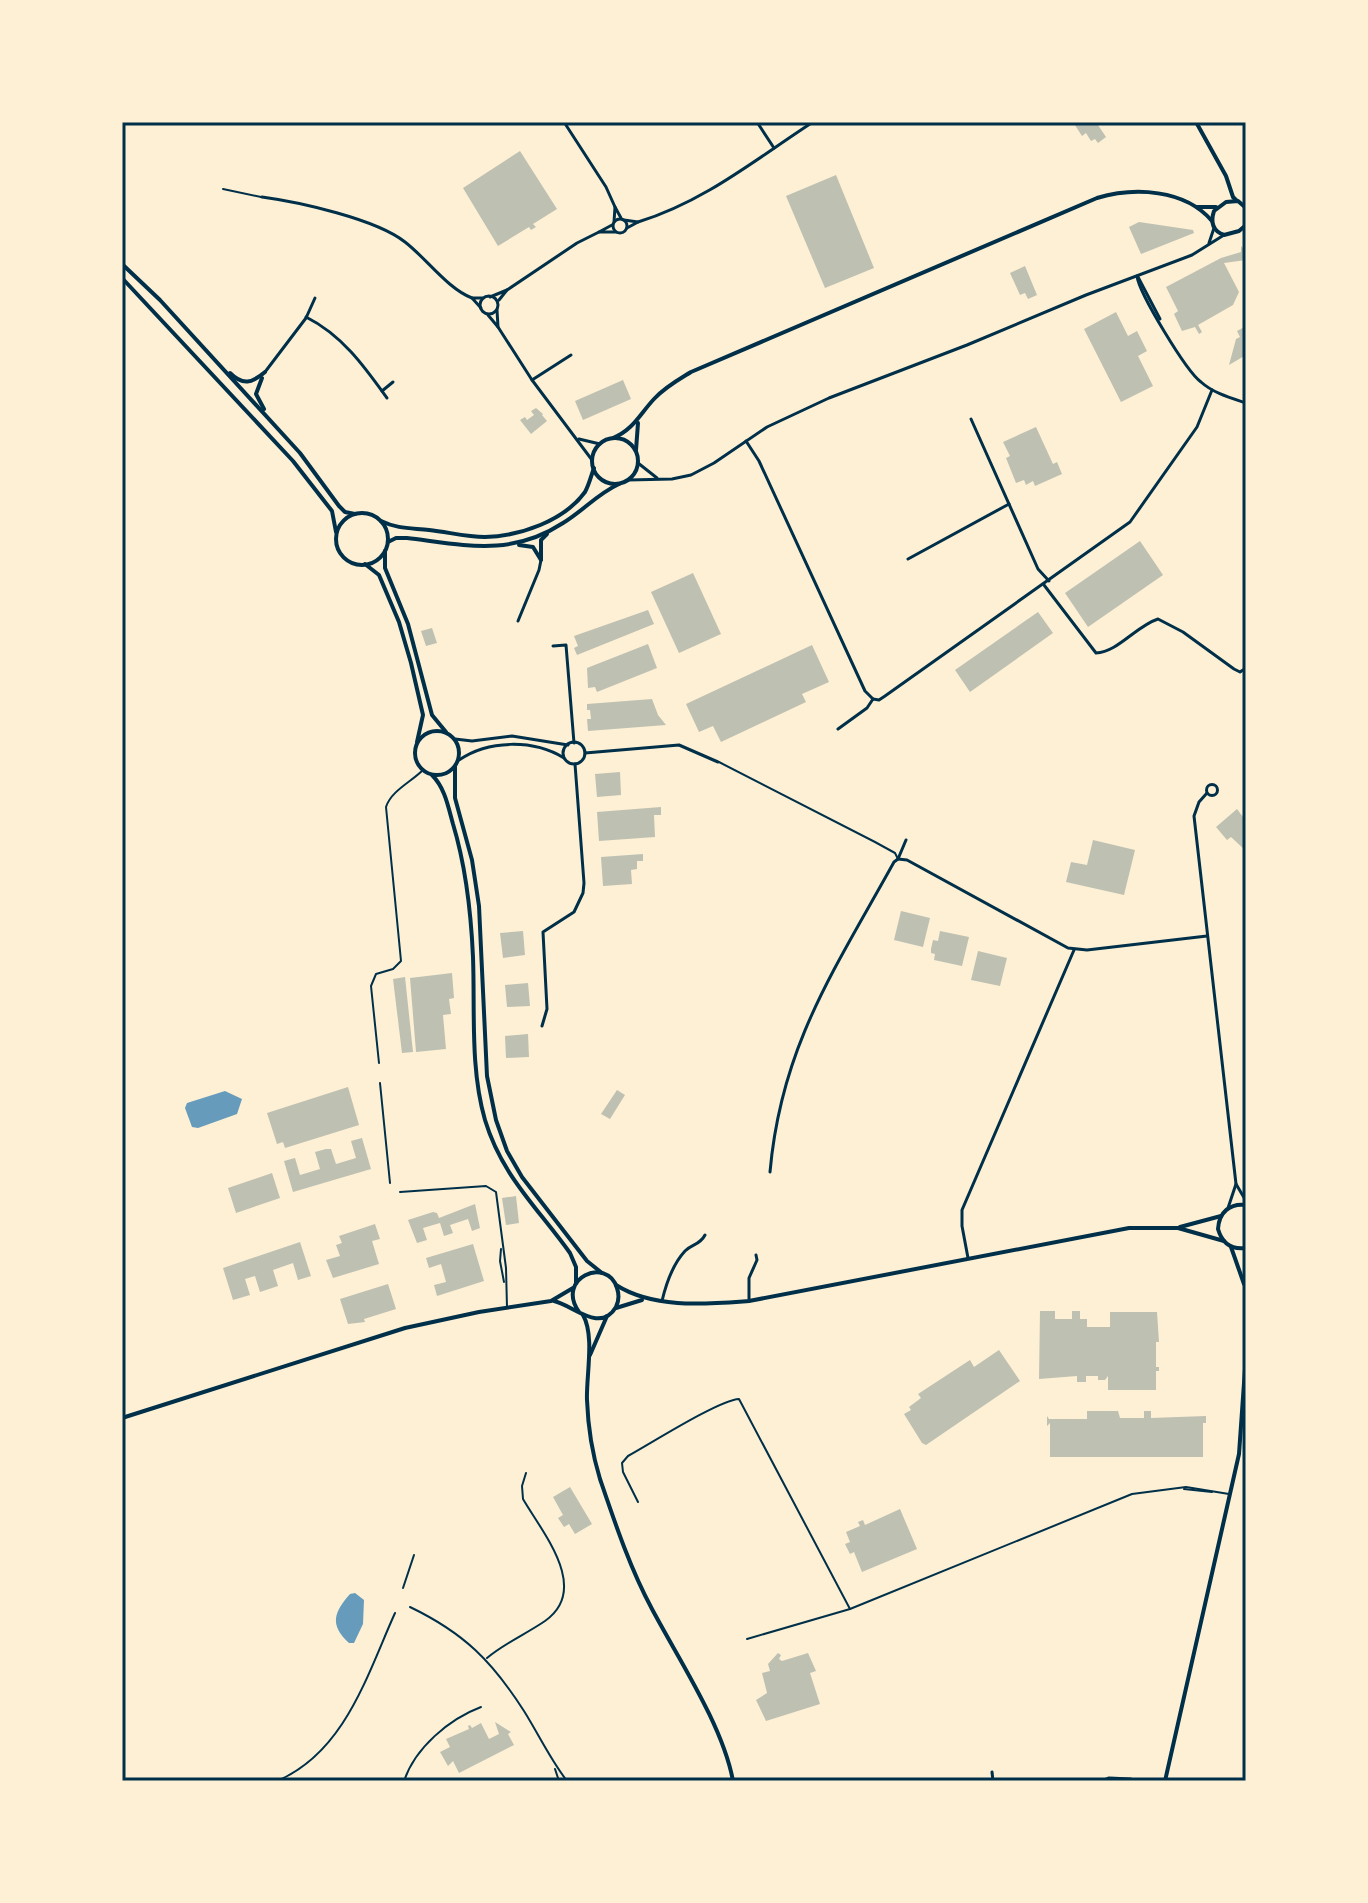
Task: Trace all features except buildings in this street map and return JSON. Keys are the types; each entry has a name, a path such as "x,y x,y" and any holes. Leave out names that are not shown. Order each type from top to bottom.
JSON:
{"street":[{"path":"564,122 606,187 627,228"},
{"path":"757,122 774,148"},
{"path":"599,232 623,233 638,222 702,196 813,122"},
{"path":"1196,122 1226,176 1230,191 1246,208"},
{"path":"576,437 600,444 622,435 665,389 691,372 1097,198 1133,191 1166,195 1206,209 1238,201"},
{"path":"1226,202 1230,191"},
{"path":"262,197 322,209 388,231 423,257 487,314 592,460 594,468 605,482 619,484"},
{"path":"615,207 613,223 616,232"},
{"path":"1195,207 1212,221 1214,228 1209,243"},
{"path":"1212,221 1218,207"},
{"path":"472,298 490,297 507,290 613,223 623,220 638,222"},
{"path":"1239,231 1246,225"},
{"path":"1214,228 1224,235"},
{"path":"628,480 672,479 691,475 791,415 829,398 1192,255 1224,235 1246,232"},
{"path":"122,264 160,300 283,433"},
{"path":"1137,276 1188,369 1212,390 1246,403"},
{"path":"122,278 316,488 332,511 339,553 349,562 372,565 385,551"},
{"path":"498,327 497,301 507,290"},
{"path":"490,297 497,301"},
{"path":"315,298 306,317 265,372 256,389 257,399 326,485 339,506 345,512 355,514"},
{"path":"481,308 484,298"},
{"path":"487,314 497,310"},
{"path":"306,317 337,336 387,398"},
{"path":"197,341 240,381 254,382 265,372"},
{"path":"532,380 571,355"},
{"path":"382,391 393,382"},
{"path":"746,441 759,461 865,691 873,699 879,700 1136,516 1197,427 1212,390"},
{"path":"971,419 1038,569 1049,581"},
{"path":"508,545 548,532 600,494 633,476 638,463 638,421"},
{"path":"613,438 626,441 636,451"},
{"path":"592,460 600,444"},
{"path":"638,463 658,478"},
{"path":"336,532 344,517 368,513 399,528 488,537 515,533 545,522 569,507 586,490 594,468"},
{"path":"908,559 1009,504"},
{"path":"381,521 387,530 385,568 408,624 430,707 438,725 455,739 459,749 455,767 444,774 432,775"},
{"path":"518,621 539,570 541,540 548,532"},
{"path":"388,542 407,538 461,546 527,544 533,547 541,560"},
{"path":"365,564 379,575 402,634 423,715 415,756 423,770 432,775 443,789 466,884 473,957 477,1081 486,1121 495,1149 511,1178 570,1253 576,1267 572,1299 586,1322 589,1357 587,1402 592,1446 617,1529 637,1580 716,1732 733,1781"},
{"path":"1044,584 1096,653 1104,652 1146,623 1158,619 1183,632 1234,669 1240,672 1246,668"},
{"path":"553,646 566,645 574,743"},
{"path":"838,729 867,708 873,699"},
{"path":"417,742 426,733 446,732"},
{"path":"455,739 472,741 512,736 568,745 574,743 582,747 585,753"},
{"path":"459,760 482,748 512,744 556,753 568,763 575,764 581,762 585,753"},
{"path":"564,758 568,745"},
{"path":"585,753 679,745 718,762"},
{"path":"542,1026 547,1009 542,936 546,929 574,912 584,883 575,764"},
{"path":"455,767 455,798 472,860 479,906 487,1076 496,1120 507,1151 522,1177 587,1261 616,1285 644,1299 710,1304 749,1301 1129,1228 1178,1228 1221,1216"},
{"path":"1207,793 1199,802 1194,816 1236,1184 1246,1203 1228,1208"},
{"path":"770,1172 780,1102 800,1037 820,994 906,840"},
{"path":"898,859 907,860 1074,950 1207,936"},
{"path":"968,1258 962,1210 1074,950"},
{"path":"1224,1241 1218,1229 1236,1184"},
{"path":"1178,1228 1246,1248"},
{"path":"662,1301 668,1280 685,1251 700,1244 705,1235"},
{"path":"1231,1246 1245,1286"},
{"path":"749,1301 749,1278 757,1260 756,1255"},
{"path":"551,1301 590,1273 603,1273"},
{"path":"1165,1781 1231,1495 1242,1432 1246,1277"},
{"path":"589,1357 619,1297 616,1285"},
{"path":"614,1309 644,1299"},
{"path":"122,1418 405,1328 551,1301 566,1304 581,1314 598,1319 607,1316"},
{"path":"992,1772 993,1781"},
{"path":"1102,1781 1109,1778 1131,1779"}],"lane":[{"path":"223,189 262,197"},
{"path":"718,762 875,842 895,853 898,859"},
{"path":"379,1063 371,986 376,974 398,966 401,950 386,807 395,793 423,770"},
{"path":"380,1083 390,1183"},
{"path":"400,1192 491,1188 498,1197 502,1248 500,1261 507,1307"},
{"path":"638,1502 623,1472 622,1463 628,1456 713,1409 739,1399 850,1609"},
{"path":"486,1659 508,1642 546,1621 554,1614 564,1594 563,1569 523,1499 522,1486 526,1473"},
{"path":"747,1639 850,1609 1120,1498 1151,1490 1183,1488 1231,1495"},
{"path":"403,1588 414,1555"},
{"path":"410,1607 455,1630 486,1659 525,1712 567,1781"},
{"path":"277,1781 311,1761 340,1729 395,1613"},
{"path":"404,1781 409,1769 431,1740 455,1719 481,1707"},
{"path":"554,1764 559,1781"}],"water":[{"path":"225,1091 242,1099 237,1114 198,1128 192,1127 185,1108 187,1103"},
{"path":"355,1593 364,1600 363,1624 354,1643 349,1643 338,1630 336,1618 350,1594"}]}
